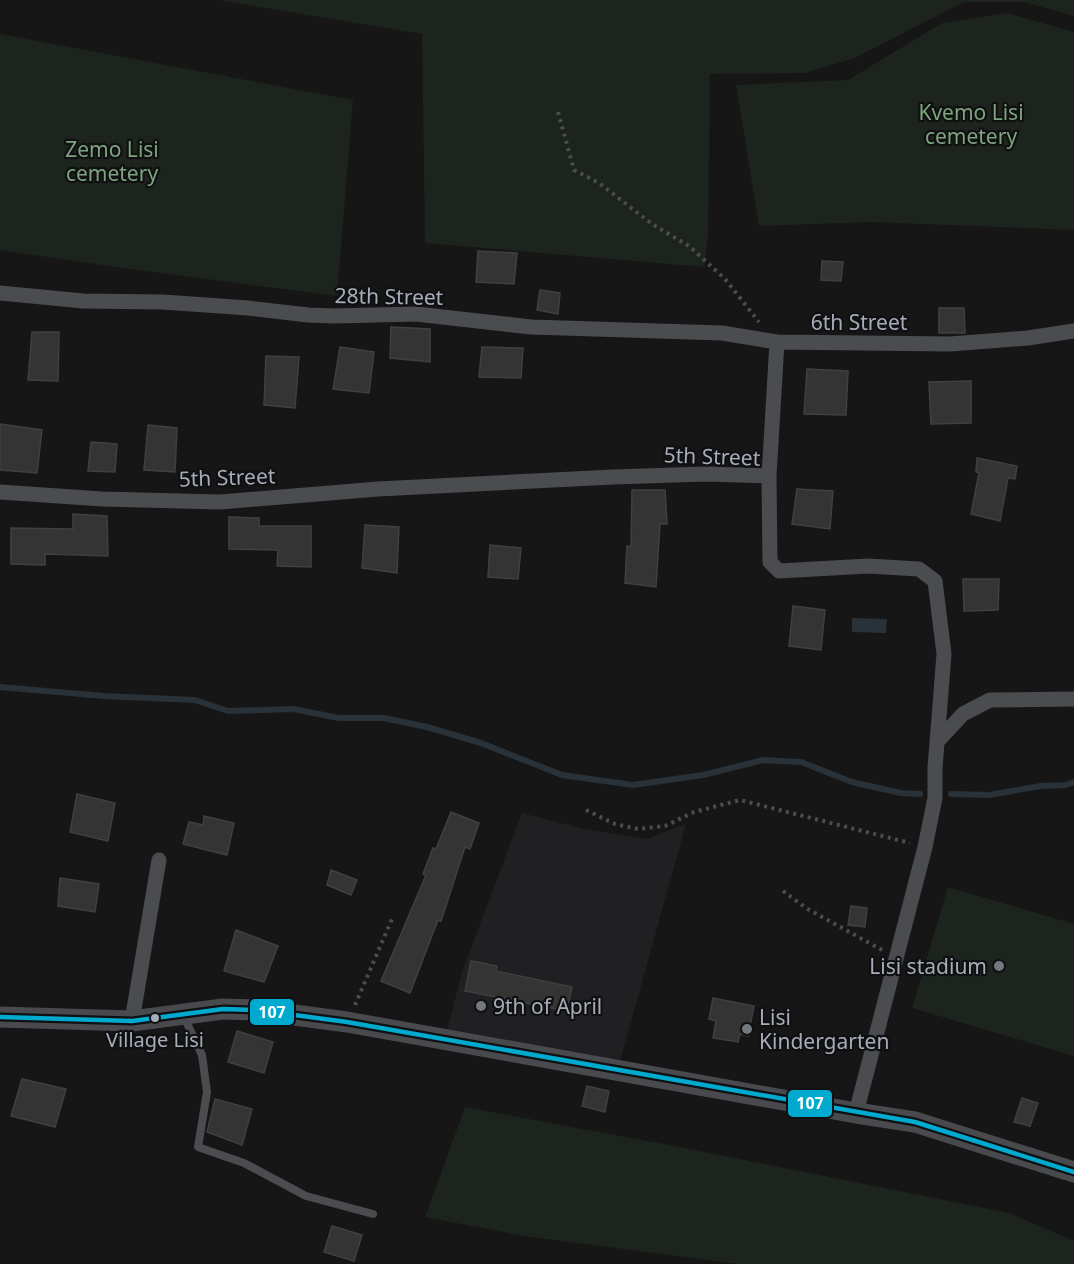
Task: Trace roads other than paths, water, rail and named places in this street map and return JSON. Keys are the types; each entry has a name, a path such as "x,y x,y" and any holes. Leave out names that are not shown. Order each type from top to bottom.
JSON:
{"main road":[{"path":"0,1017 132,1021 223,1009 257,1010 347,1022 915,1122 1074,1172"}],"street":[{"name":"28th Street","path":"0,293 83,301 163,302 248,308 308,315 416,314 531,327 722,333 777,342"},
{"name":"6th Street","path":"777,342 950,344 1028,338 1071,328"},
{"path":"769,477 777,342"},
{"name":"5th Street","path":"0,492 102,500 220,502 378,489 613,477 706,474 769,477 770,562 779,572 868,566 919,569 935,581 944,654 935,798 925,847 856,1113"},
{"path":"937,742 963,714 990,700 1074,699"},
{"path":"132,1021 159,860"}],"lane":[{"path":"183,1015 202,1055 207,1092 198,1147 244,1163 306,1196 373,1214"}],"waterway":[{"path":"0,687 104,696 195,700 228,711 293,709 339,718 384,718 427,727 481,743 562,775 633,785 703,775 763,760 801,762 852,782 901,793 920,794"},
{"path":"951,794 989,795 1074,782"}],"place":[{"name":"Lisi stadium","path":"999,966"},
{"name":"9th of April","path":"481,1006"},
{"name":"Village Lisi","path":"155,1018"},
{"name":"Lisi Kindergarten","path":"747,1029"}],"park label":[{"name":"Kvemo Lisi cemetery","path":"971,124"},
{"name":"Zemo Lisi cemetery","path":"112,161"}]}
